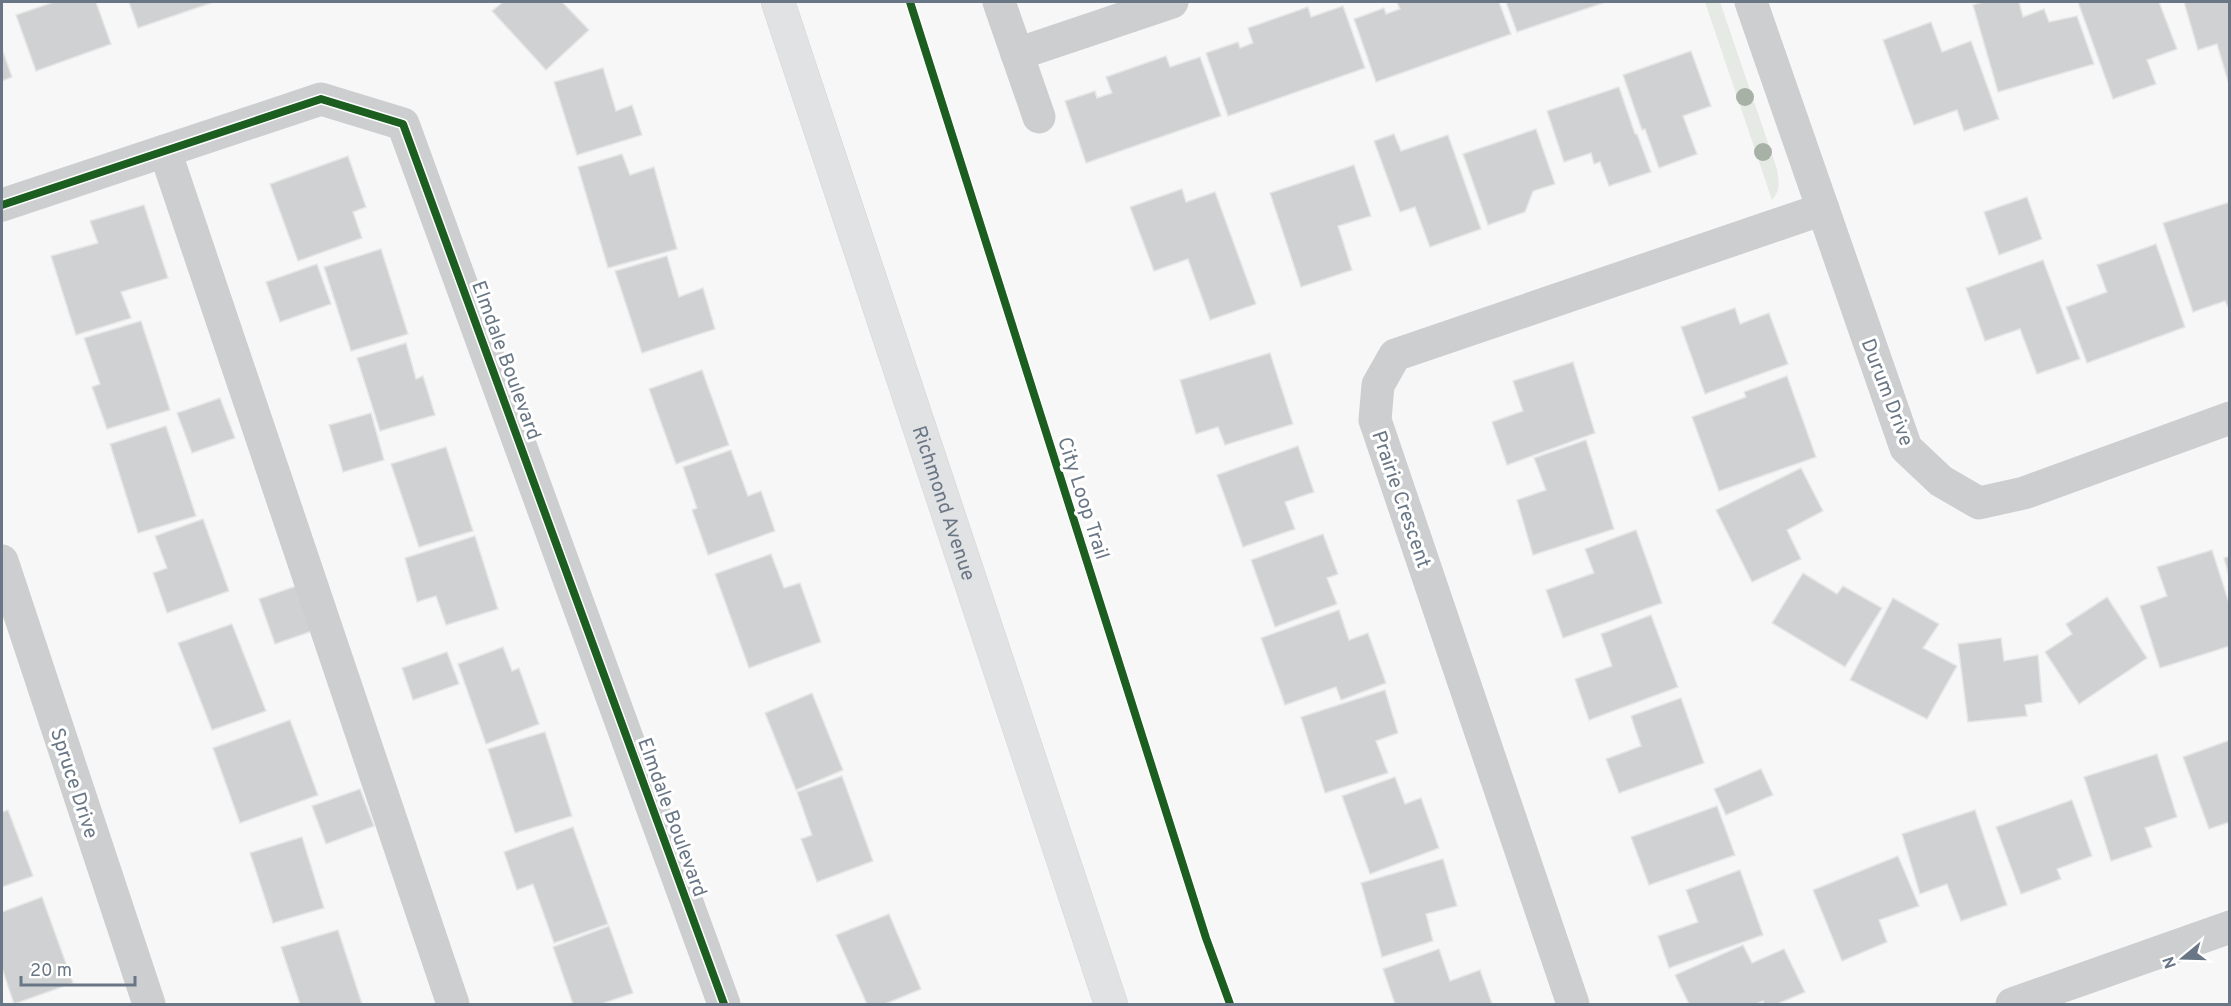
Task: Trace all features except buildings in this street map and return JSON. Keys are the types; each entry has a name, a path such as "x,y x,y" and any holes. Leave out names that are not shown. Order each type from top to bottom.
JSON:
{"main road":[{"name":"Richmond Avenue","path":"778,2 1111,1005"}],"street":[{"path":"999,2 1039,117"},
{"path":"1017,54 1172,2"},
{"name":"Durum Drive","path":"1751,2 1906,448 1941,481 1979,503 2024,493 2229,418"},
{"name":"Elmdale Boulevard","path":"2,205 321,99 403,124 724,1005"},
{"path":"165,151 453,1005"},
{"name":"Prairie Crescent","path":"1573,1005 1376,420 1378,385 1395,355 1822,209"},
{"name":"Spruce Drive","path":"2,561 149,1005"},
{"path":"2012,1005 2229,927"}],"shaded area":[{"path":"1705,2 1720,2 1777,169 1778,189 1772,200"}],"cycle path":[{"name":"City Loop Trail","path":"910,2 1206,938 1230,1004"},
{"path":"2,205 321,99 403,124 724,1004"}]}
